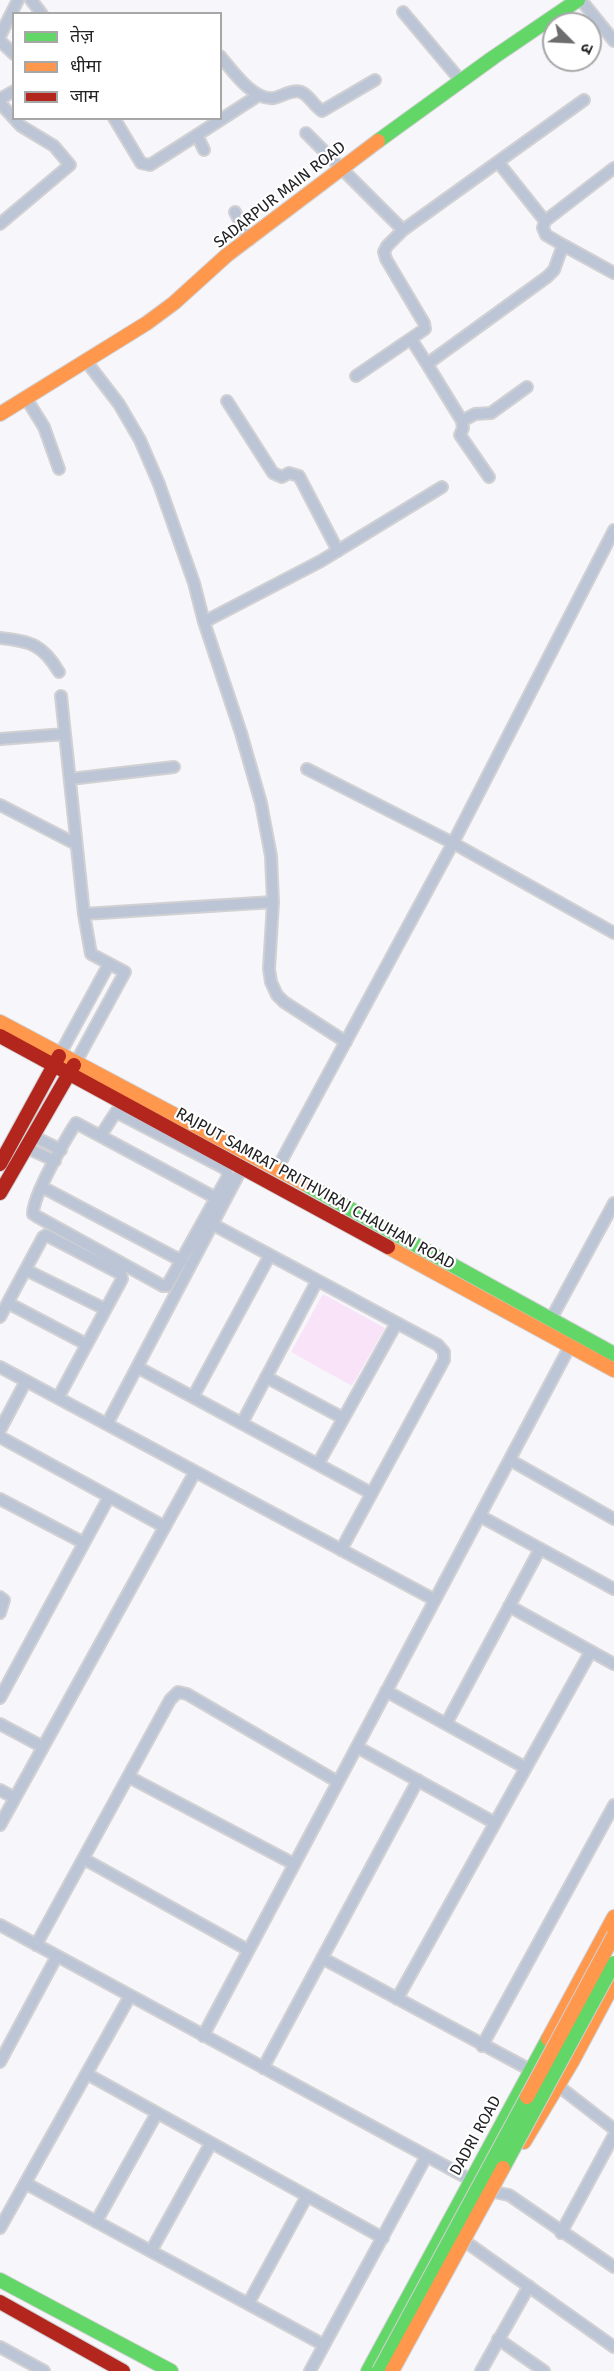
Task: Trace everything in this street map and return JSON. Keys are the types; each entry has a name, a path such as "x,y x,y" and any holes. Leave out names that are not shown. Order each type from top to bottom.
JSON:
{"street":[{"path":"0,36 18,0"},
{"path":"31,0 40,12"},
{"path":"580,0 614,41"},
{"name":"SADARPUR MAIN ROAD","path":"0,414 156,316 227,255 342,167 461,81 580,0"},
{"path":"403,12 461,81"},
{"path":"0,41 12,52"},
{"path":"222,58 259,95 275,98 293,91 300,92 322,111 375,80"},
{"path":"222,119 259,95"},
{"path":"356,376 423,332 426,325 386,259 384,252 387,246 404,230 584,100"},
{"path":"0,101 12,115"},
{"path":"0,224 70,165 54,146 21,126 16,120"},
{"path":"115,120 145,166 220,120"},
{"path":"306,133 404,230"},
{"path":"197,135 204,150"},
{"path":"498,162 545,221"},
{"path":"614,168 545,221 543,228 546,235 614,273"},
{"path":"235,212 249,240"},
{"path":"427,364 548,277 557,264 563,245"},
{"path":"411,339 462,421 463,428 460,435 489,477"},
{"path":"86,361 120,404 140,440 177,532 241,733 261,803 271,856 273,902 269,969 271,982 277,995 284,1002 346,1042"},
{"path":"462,421 475,414 491,413 527,387"},
{"path":"26,398 44,426 59,469"},
{"path":"227,401 273,473 282,477 289,473 299,476 338,550"},
{"path":"204,622 338,550 442,487"},
{"path":"277,1169 453,843 614,530"},
{"path":"0,638 38,646 49,655 59,672"},
{"path":"0,1194 125,972 91,954 76,844 62,696"},
{"path":"0,739 65,734"},
{"path":"70,779 174,766"},
{"path":"307,769 453,843 614,933"},
{"path":"0,805 76,844"},
{"path":"84,914 273,902"},
{"path":"0,1164 109,964"},
{"name":"RAJPUT SAMRAT PRITHVIRAJ CHAUHAN ROAD","path":"0,1022 57,1060"},
{"name":"RAJPUT SAMRAT PRITHVIRAJ CHAUHAN ROAD","path":"0,1036 57,1060 277,1169 614,1354"},
{"name":"RAJPUT SAMRAT PRITHVIRAJ CHAUHAN ROAD","path":"72,1068 242,1168 614,1370"},
{"path":"102,1135 116,1112 226,1169 228,1176 170,1284 163,1286 33,1214 42,1187 76,1123 216,1198"},
{"path":"30,1142 61,1150"},
{"path":"30,1142 55,1161"},
{"path":"107,1424 242,1168"},
{"path":"42,1187 182,1261"},
{"path":"551,1319 614,1203"},
{"path":"212,1224 438,1345 444,1352 444,1360 341,1550"},
{"path":"0,1317 43,1237 50,1236 121,1274 122,1279 58,1398"},
{"path":"193,1397 270,1255"},
{"path":"26,1270 105,1309"},
{"path":"242,1423 317,1281"},
{"path":"8,1303 86,1344"},
{"path":"318,1464 396,1324"},
{"path":"203,2036 570,1346"},
{"path":"0,1366 435,1600"},
{"path":"137,1366 371,1493"},
{"path":"266,1377 344,1418"},
{"path":"0,1430 26,1381"},
{"path":"0,1437 165,1527"},
{"path":"510,1460 614,1519"},
{"path":"0,1825 195,1472"},
{"path":"0,1698 109,1497"},
{"path":"0,1499 84,1543"},
{"path":"480,1516 614,1589"},
{"path":"446,1724 540,1549"},
{"path":"0,1597 4,1600 4,1606 0,1614"},
{"path":"509,1606 614,1664"},
{"path":"397,1999 591,1651"},
{"path":"386,1691 526,1768"},
{"path":"36,1945 170,1700 178,1692 187,1694 338,1782"},
{"path":"0,1724 43,1747"},
{"path":"357,1747 495,1823"},
{"path":"129,1777 294,1864"},
{"path":"263,2068 418,1780"},
{"path":"0,1790 15,1798"},
{"path":"482,2046 614,1804"},
{"path":"84,1859 248,1950"},
{"name":"DADRI ROAD","path":"368,2371 614,1917"},
{"path":"0,1925 471,2180"},
{"path":"379,2371 614,1935"},
{"path":"0,2062 57,1956"},
{"path":"322,1958 482,2046 559,2084 614,2129"},
{"path":"392,2371 614,1963"},
{"path":"399,2371 466,2242 559,2084 614,1984"},
{"path":"0,2228 130,1996"},
{"path":"570,1998 599,2011"},
{"path":"87,2074 382,2238"},
{"path":"96,2222 157,2113"},
{"path":"561,2233 614,2135"},
{"path":"152,2252 211,2143"},
{"path":"310,2371 426,2157"},
{"path":"25,2183 324,2345"},
{"path":"494,2192 509,2195 561,2233 613,2265"},
{"path":"248,2304 308,2196"},
{"path":"466,2242 614,2347"},
{"path":"0,2280 171,2371"},
{"path":"481,2371 529,2286"},
{"path":"0,2302 123,2371"},
{"path":"498,2339 544,2371"},
{"path":"0,2347 31,2368 44,2371"}],"shaded area":[{"path":"323,1294 385,1328 352,1386 291,1352"}],"traffic: fast":[{"path":"378,141 494,57 578,0"},
{"path":"305,1184 614,1354"},
{"path":"503,2168 614,1963"},
{"path":"368,2371 548,2039"},
{"path":"379,2371 527,2097"},
{"path":"0,2280 171,2371"}],"traffic: slow":[{"path":"0,414 147,323 174,303 227,255 378,141"},
{"path":"0,1022 305,1184"},
{"path":"388,1247 614,1370"},
{"path":"548,2039 614,1917"},
{"path":"527,2097 614,1935"},
{"path":"524,2142 572,2062 614,1983"},
{"path":"392,2371 503,2168"}],"traffic: jam":[{"path":"0,1036 388,1247"},
{"path":"0,1164 59,1056"},
{"path":"0,1193 74,1065"},
{"path":"0,2302 123,2371"}]}
